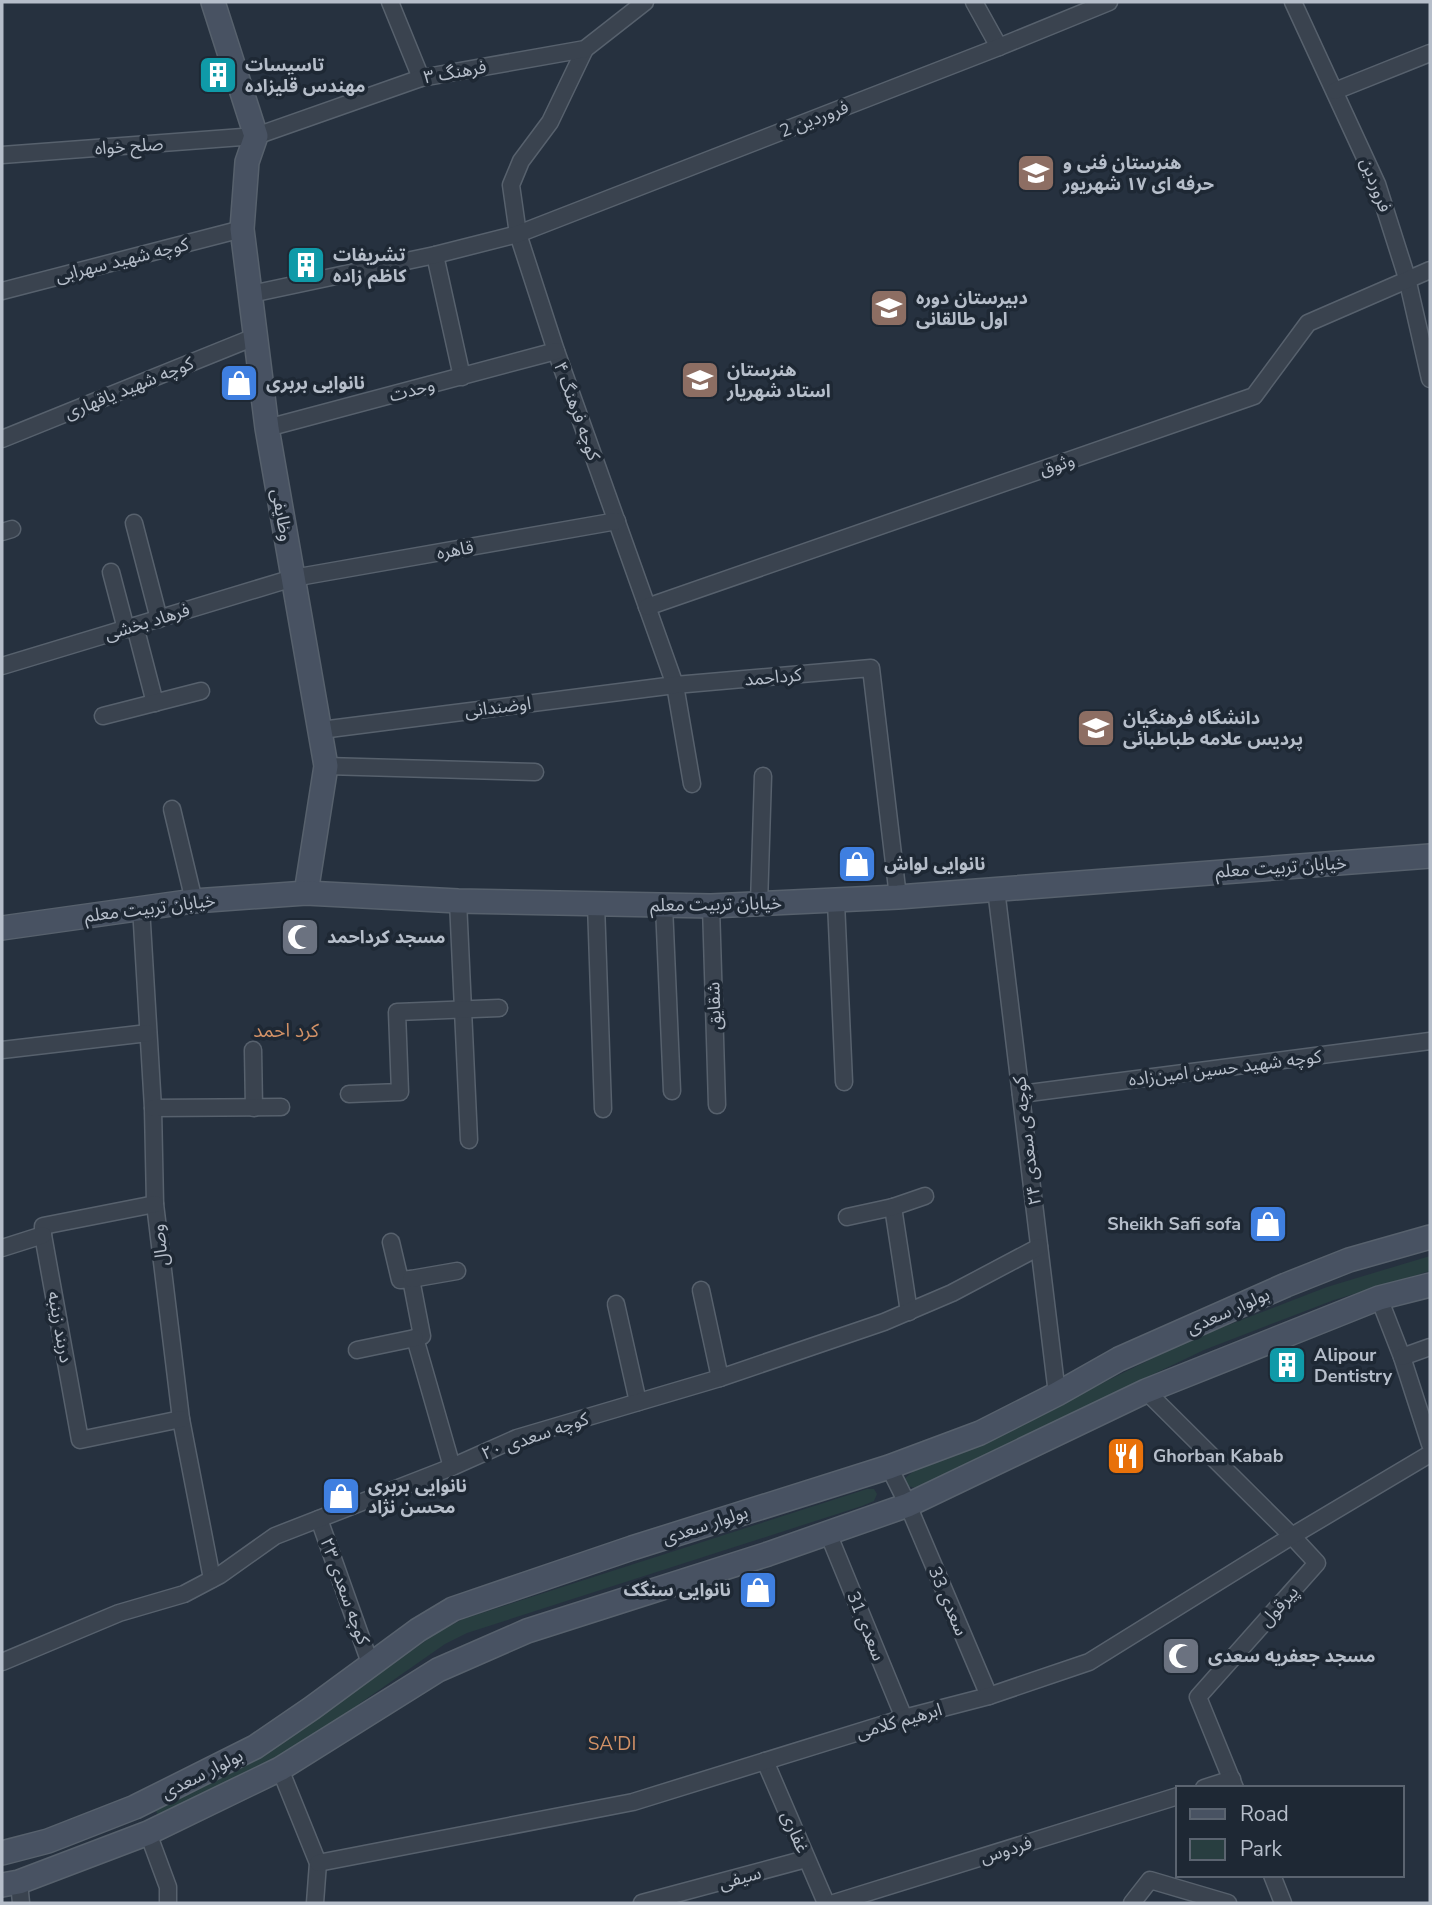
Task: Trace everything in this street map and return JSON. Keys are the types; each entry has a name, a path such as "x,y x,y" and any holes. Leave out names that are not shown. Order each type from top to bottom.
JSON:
{"main road":[{"path":"213,2 256,136"},
{"name":"وظایفی","path":"256,136 247,162 242,229 267,428 326,766 306,893"},
{"name":"خیابان تربیت معلم","path":"2,928 141,907 306,893 458,901 664,906 835,902 1430,856"},
{"name":"بولوار سعدی","path":"2,1853 48,1841 135,1807 255,1747 312,1708 370,1663 453,1609 632,1548 889,1467 979,1433 1119,1359 1286,1285 1349,1260 1430,1237"},
{"name":"بولوار سعدی","path":"14,1890 148,1833 280,1769 438,1670 527,1631 908,1505 1146,1391 1379,1298 1430,1285"},
{"path":"135,1807 148,1833"}],"street":[{"path":"390,2 421,78"},
{"name":"فرهنگ ۳","path":"256,136 421,78 585,49 645,2"},
{"path":"974,2 999,47"},
{"name":"فروردین 2","path":"251,294 435,255 519,234 1109,2"},
{"name":"فروردین","path":"1293,2 1377,184 1407,278 1430,379"},
{"name":"کوچه فرهنگ ۴","path":"585,49 550,122 521,161 511,185 519,234 556,351 675,685 692,784"},
{"path":"1335,91 1430,53"},
{"name":"صلح خواه","path":"2,155 256,136"},
{"name":"کوچه شهید سهرابی","path":"2,291 242,229"},
{"path":"435,255 462,377"},
{"name":"وثوق","path":"647,607 1254,396 1308,323 1430,270"},
{"name":"کوچه شهید یاقهاری","path":"2,439 257,336"},
{"name":"وحدت","path":"267,428 556,351"},
{"name":"قاهره","path":"293,578 617,522"},
{"path":"134,523 159,619"},
{"path":"111,572 155,703"},
{"name":"فرهاد بخشی","path":"2,666 293,578"},
{"name":"کرداحمد","path":"675,685 871,668 898,897"},
{"name":"اوضندانی","path":"321,730 675,685"},
{"path":"103,716 201,691"},
{"path":"326,766 535,772"},
{"path":"759,904 763,776"},
{"path":"172,809 194,901"},
{"name":"کوچه ی سعدی ۲۴","path":"996,889 1057,1394"},
{"path":"458,901 469,1140"},
{"path":"835,902 844,1082"},
{"path":"596,904 603,1109"},
{"path":"664,906 672,1091"},
{"name":"شقایق","path":"711,906 717,1105"},
{"name":"وصال","path":"141,907 153,1108 155,1204 181,1419 212,1579"},
{"path":"349,1094 400,1092 397,1012 499,1008"},
{"path":"2,1050 148,1033"},
{"name":"کوچه شهید حسین امین‌زاده","path":"1021,1094 1430,1041"},
{"path":"253,1050 254,1108"},
{"path":"153,1108 281,1107"},
{"path":"847,1217 925,1196"},
{"path":"2,1248 43,1236 43,1226 155,1204"},
{"path":"892,1207 909,1311"},
{"name":"دربند زینبه","path":"43,1236 80,1440 181,1419"},
{"path":"391,1242 400,1280 457,1271"},
{"name":"کوچه سعدی ۲۰","path":"2,1661 119,1613 184,1594 212,1579 275,1536 452,1467 517,1438 720,1378 884,1322 952,1293 1039,1247"},
{"path":"357,1350 422,1336 411,1279"},
{"path":"701,1290 720,1378"},
{"path":"1379,1298 1402,1357 1430,1444"},
{"path":"616,1304 638,1402"},
{"path":"415,1338 452,1467"},
{"path":"1402,1357 1430,1347"},
{"path":"1146,1391 1292,1536"},
{"name":"ابرهیم کلامی","path":"318,1863 633,1802 904,1718 989,1696 1089,1662 1430,1454"},
{"name":"سعدی 33","path":"889,1467 908,1505 989,1696"},
{"name":"کوچه سعدی ۲۳","path":"319,1519 370,1663"},
{"name":"سعدی 31","path":"828,1533 904,1718"},
{"name":"پیرقول","path":"1234,1784 1198,1697 1317,1563 1292,1536"},
{"name":"غفاری","path":"765,1761 826,1903"},
{"path":"280,1769 318,1863 315,1903"},
{"name":"فردوس","path":"834,1903 1176,1797"},
{"path":"148,1833 168,1887 168,1903"},
{"name":"سیفی","path":"642,1903 674,1900 806,1859"},
{"path":"1273,1877 1283,1903"},
{"path":"1132,1903 1150,1880 1227,1903"}],"green space":[{"path":"1430,1256 1430,1271 1334,1300 1204,1350 915,1488 908,1486 904,1479 916,1469 1076,1396 1192,1339 1327,1287"},
{"path":"867,1489 874,1489 877,1494 874,1501 862,1506 467,1633 445,1644 339,1718 243,1778 159,1818 156,1811 159,1805 239,1769 286,1740 438,1632 463,1619"}],"place":[{"name":"تاسیسات مهندس قلیزاده","path":"218,75"},
{"name":"هنرستان فنی و حرفه ای ۱۷ شهریور","path":"1036,173"},
{"name":"تشریفات کاظم زاده","path":"306,265"},
{"name":"دبیرستان دوره اول طالقانی","path":"889,308"},
{"name":"هنرستان استاد شهریار","path":"700,380"},
{"name":"نانوایی بربری","path":"239,383"},
{"name":"دانشگاه فرهنگیان پردیس علامه طباطبائی","path":"1096,728"},
{"name":"نانوایی لواش","path":"857,864"},
{"name":"مسجد کرداحمد","path":"300,937"},
{"name":"Sheikh Safi sofa","path":"1268,1224"},
{"name":"Alipour Dentistry","path":"1287,1365"},
{"name":"Ghorban Kabab","path":"1126,1456"},
{"name":"نانوایی بربری محسن نژاد","path":"341,1496"},
{"name":"نانوایی سنگک","path":"758,1590"},
{"name":"مسجد جعفریه سعدی","path":"1181,1656"}],"district":[{"name":"کرد احمد","path":"286,1030"},
{"name":"SA'DI","path":"612,1743"}]}
